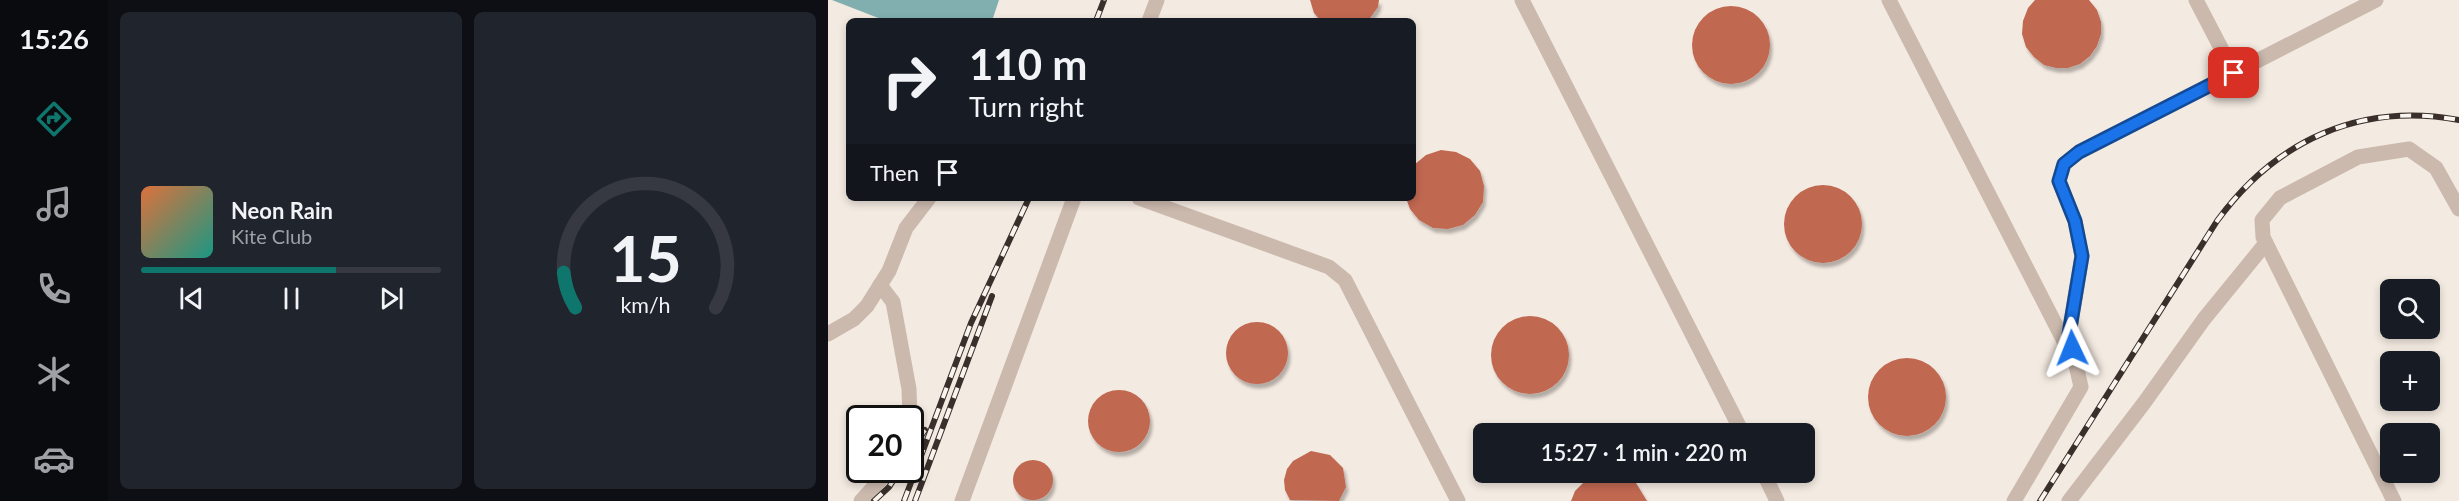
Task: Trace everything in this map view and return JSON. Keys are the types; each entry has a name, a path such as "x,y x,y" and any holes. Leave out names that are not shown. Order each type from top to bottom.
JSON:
{"lane":[{"path":"1150,18 1157,0"},
{"path":"1522,0 1737,423"},
{"path":"1889,0 2065,343 2072,348"},
{"path":"2196,0 2234,73"},
{"path":"2014,501 2081,387 2069,334 2082,256 2075,221 2059,181 2064,164 2079,152 2376,0"},
{"path":"2394,501 2263,237 2262,220 2280,198 2358,157 2409,149 2436,168 2459,209"},
{"path":"828,334 854,319 867,306 889,271 906,228 927,201"},
{"path":"962,501 1073,201"},
{"path":"1147,201 1329,267 1345,280 1457,501"},
{"path":"2068,501 2144,403 2204,319 2266,243"},
{"path":"880,285 893,302 909,389 910,405"},
{"path":"861,501 877,483"},
{"path":"1769,483 1778,501"}],"water":[{"path":"832,0 999,0 993,18 878,18"}],"building":[{"path":"1310,0 1379,0 1378,7 1370,18 1318,18 1314,13"},
{"path":"2035,0 2089,0 2097,10 2101,22 2101,34 2090,56 2080,64 2068,68 2044,65 2034,57 2026,47 2022,34 2023,21 2028,8"},
{"path":"1723,6 1739,6 1753,12 1764,23 1770,37 1770,53 1764,67 1753,78 1739,84 1723,84 1709,78 1698,67 1692,53 1692,37 1698,23 1709,12"},
{"path":"1441,150 1456,152 1470,159 1480,171 1484,186 1483,202 1475,215 1463,225 1448,229 1433,228 1419,220 1410,209 1407,201 1416,201 1416,163 1426,155"},
{"path":"1815,185 1831,185 1845,191 1856,202 1862,216 1862,232 1856,246 1845,257 1831,263 1815,263 1801,257 1790,246 1784,232 1784,216 1790,202 1801,191"},
{"path":"1522,316 1538,316 1552,322 1563,333 1569,347 1569,363 1563,377 1552,388 1538,394 1522,394 1508,388 1497,377 1491,363 1491,347 1497,333 1508,322"},
{"path":"1257,322 1279,331 1288,353 1279,375 1257,384 1235,375 1226,353 1235,331"},
{"path":"1899,358 1915,358 1929,364 1940,375 1946,389 1946,405 1940,419 1929,430 1915,436 1899,436 1885,430 1874,419 1868,405 1868,389 1874,375 1885,364"},
{"path":"1119,390 1136,395 1141,399 1145,404 1150,421 1145,438 1141,443 1136,447 1119,452 1102,447 1097,443 1093,438 1088,421 1093,404 1097,399 1102,395"},
{"path":"1311,451 1330,455 1343,468 1346,487 1339,501 1290,500 1285,490 1284,480 1287,469 1293,461"},
{"path":"1033,460 1041,461 1047,466 1052,472 1052,488 1047,494 1041,499 1033,500 1025,499 1019,494 1014,488 1013,480 1014,472 1019,466 1025,461"},
{"path":"1583,483 1636,483 1647,501 1571,501 1575,491"}],"railway":[{"path":"1097,18 1104,0"},
{"path":"2040,501 2217,221 2240,193 2266,169 2293,149 2323,133 2354,123 2388,117 2423,116 2459,120"},
{"path":"904,501 971,323 1028,201"},
{"path":"915,501 992,296"},
{"path":"874,501 892,483"}],"route":[{"path":"2072,348 2069,334 2082,256 2075,221 2059,181 2064,164 2079,152 2234,73"}]}
